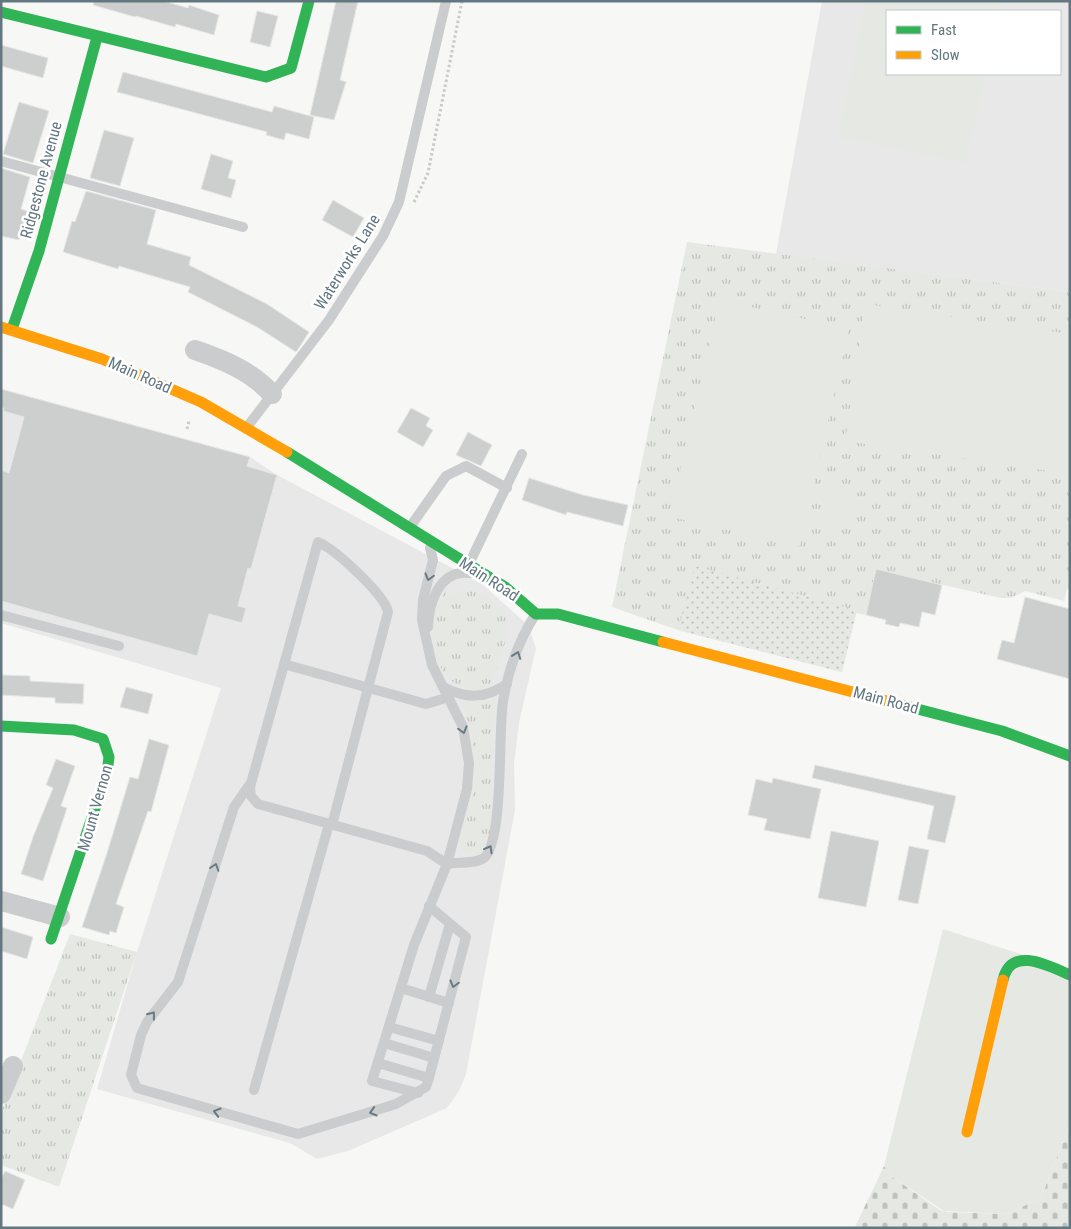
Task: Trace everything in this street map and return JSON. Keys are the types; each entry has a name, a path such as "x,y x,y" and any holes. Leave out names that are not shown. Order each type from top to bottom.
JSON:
{"street":[{"path":"1,12 266,77 291,68 308,1"},
{"name":"Ridgestone Avenue","path":"7,328 39,251 97,37"},
{"name":"Main Road","path":"7,328 102,359 201,402 247,428 493,580 516,595 536,614 558,614 1002,731 1069,753"},
{"path":"195,350 222,359 260,380 272,394"},
{"name":"Mount Vernon","path":"1,726 74,730 103,739 109,757 107,773 88,837 51,939"},
{"path":"1,901 60,917"},
{"path":"967,1132 1005,971 1013,962 1026,959 1070,975"}],"lane":[{"name":"Waterworks Lane","path":"247,428 328,320 383,236 399,202 446,1"},
{"path":"1,161 243,227"},
{"path":"468,565 522,454"},
{"path":"424,1086 372,1081 400,988 429,906 447,864 464,805 469,773 463,727 442,686 426,644 422,612 433,560 430,547 413,531 446,476 466,466 507,488"},
{"path":"254,1090 331,824 388,618 387,606 340,555 330,546 318,542 253,776 250,794 258,804 331,824 427,852 447,864 481,860 490,851 497,820 502,715 506,684 524,632 536,614"},
{"path":"426,644 430,610 440,585 456,575 466,573 493,580"},
{"path":"1,615 119,646"},
{"path":"284,664 426,704 449,697"},
{"path":"442,686 461,695 474,697 498,690 506,684"},
{"path":"253,776 247,791 234,807 178,982 143,1030 132,1071 134,1085 141,1090 298,1134 396,1104 424,1086 439,1041 466,937 429,906"},
{"path":"429,997 450,924"},
{"path":"400,988 449,1002"},
{"path":"389,1027 439,1041"},
{"path":"384,1043 434,1058"},
{"path":"378,1063 424,1086"}],"shaded area":[{"path":"822,1 1070,1 1070,292 776,254"},
{"path":"1,389 250,457 277,475 482,584 528,625 536,648 519,723 514,764 515,810 466,1074 459,1091 447,1108 348,1151 317,1159 290,1143 97,1089 137,952 221,688 1,623"}],"green space":[{"path":"866,1 1000,1 998,10 886,10 886,75 985,75 966,163 838,136"},
{"path":"687,242 1070,292 1070,589 1067,589 1064,601 1025,591 1011,598 1001,598 877,570 866,615 856,613 842,672 678,630 612,607"},
{"path":"719,300 849,329 800,546 670,517"},
{"path":"865,304 1070,334 1070,474 845,441"},
{"path":"828,486 854,492 845,528 820,522"},
{"path":"695,566 857,610 842,672 678,630"},
{"path":"448,589 451,596 467,591 482,594 507,615 507,631 503,649 492,684 486,687 470,689 454,682 444,672 437,659 433,644 435,614 440,600"},
{"path":"496,699 492,743 495,848 480,854 471,855 463,850 460,838 473,794 475,755 471,733 461,701 479,703"},
{"path":"943,929 1070,970 1070,1123 1041,1198 1006,1214 944,1211 891,1176 884,1166"},
{"path":"70,934 137,952 59,1187 1,1165 1,1113"},
{"path":"1070,1123 1070,1228 855,1227 884,1166 891,1176 940,1210 948,1212 1006,1214 1041,1198"}],"building":[{"path":"94,1 163,1 188,8 189,5 219,15 214,35 176,24 175,27 135,17 93,5"},
{"path":"336,1 358,1 340,80 346,82 334,120 310,115"},
{"path":"257,11 278,16 270,47 250,42"},
{"path":"1,45 48,58 43,78 1,66"},
{"path":"123,72 272,112 274,106 314,117 309,139 286,133 284,140 266,135 267,132 117,92"},
{"path":"19,102 49,111 33,163 3,154"},
{"path":"104,130 134,138 120,186 90,178"},
{"path":"211,154 233,161 228,178 236,180 231,198 201,189"},
{"path":"1,168 30,177 21,209 27,211 19,240 1,236"},
{"path":"86,191 156,210 147,244 191,257 189,265 267,304 309,332 296,352 257,327 188,292 190,287 119,266 118,269 63,252 72,221 75,222"},
{"path":"333,200 364,218 353,237 322,220"},
{"path":"1,389 250,457 247,466 277,475 251,569 248,568 238,606 246,608 242,623 209,614 197,656 1,601 1,470 9,473 24,417 3,411 4,408 1,408"},
{"path":"411,408 430,418 426,426 433,430 423,447 397,432"},
{"path":"468,432 492,445 481,466 456,455"},
{"path":"529,478 583,495 628,505 623,526 567,512 566,515 522,500"},
{"path":"876,569 942,585 935,615 922,612 919,627 900,623 899,627 885,624 886,620 866,615"},
{"path":"1025,597 1070,609 1070,679 997,659 1002,640 1014,643"},
{"path":"2,675 30,676 30,681 84,684 83,704 55,703 55,698 1,695"},
{"path":"126,687 153,694 148,714 120,707"},
{"path":"149,739 169,745 151,812 148,811 116,904 124,907 116,933 110,931 109,935 82,927 130,777 138,779"},
{"path":"56,759 75,766 61,806 67,808 43,881 21,874 33,837 53,788 46,785"},
{"path":"815,765 956,796 945,843 927,839 934,806 812,778"},
{"path":"773,778 821,789 810,839 764,830 767,819 748,815 756,779 772,783"},
{"path":"831,831 879,841 866,907 818,898"},
{"path":"909,846 929,850 918,904 898,900"},
{"path":"1,927 33,937 27,959 1,951"},
{"path":"5,1171 25,1180 13,1209 1,1204 1,1179"}],"traffic: fast":[{"path":"1,12 266,77 291,68 309,1"},
{"path":"12,329 39,251 97,37"},
{"path":"287,452 505,587 536,614 558,614 663,642"},
{"path":"902,705 1002,731 1070,756"},
{"path":"1,726 74,730 103,739 109,757 107,773 51,939"},
{"path":"1003,980 1007,969 1014,963 1022,961 1042,963 1070,975"}],"traffic: slow":[{"path":"1,327 102,359 201,402 287,452"},
{"path":"663,642 902,705"},
{"path":"967,1132 1003,980"}]}
